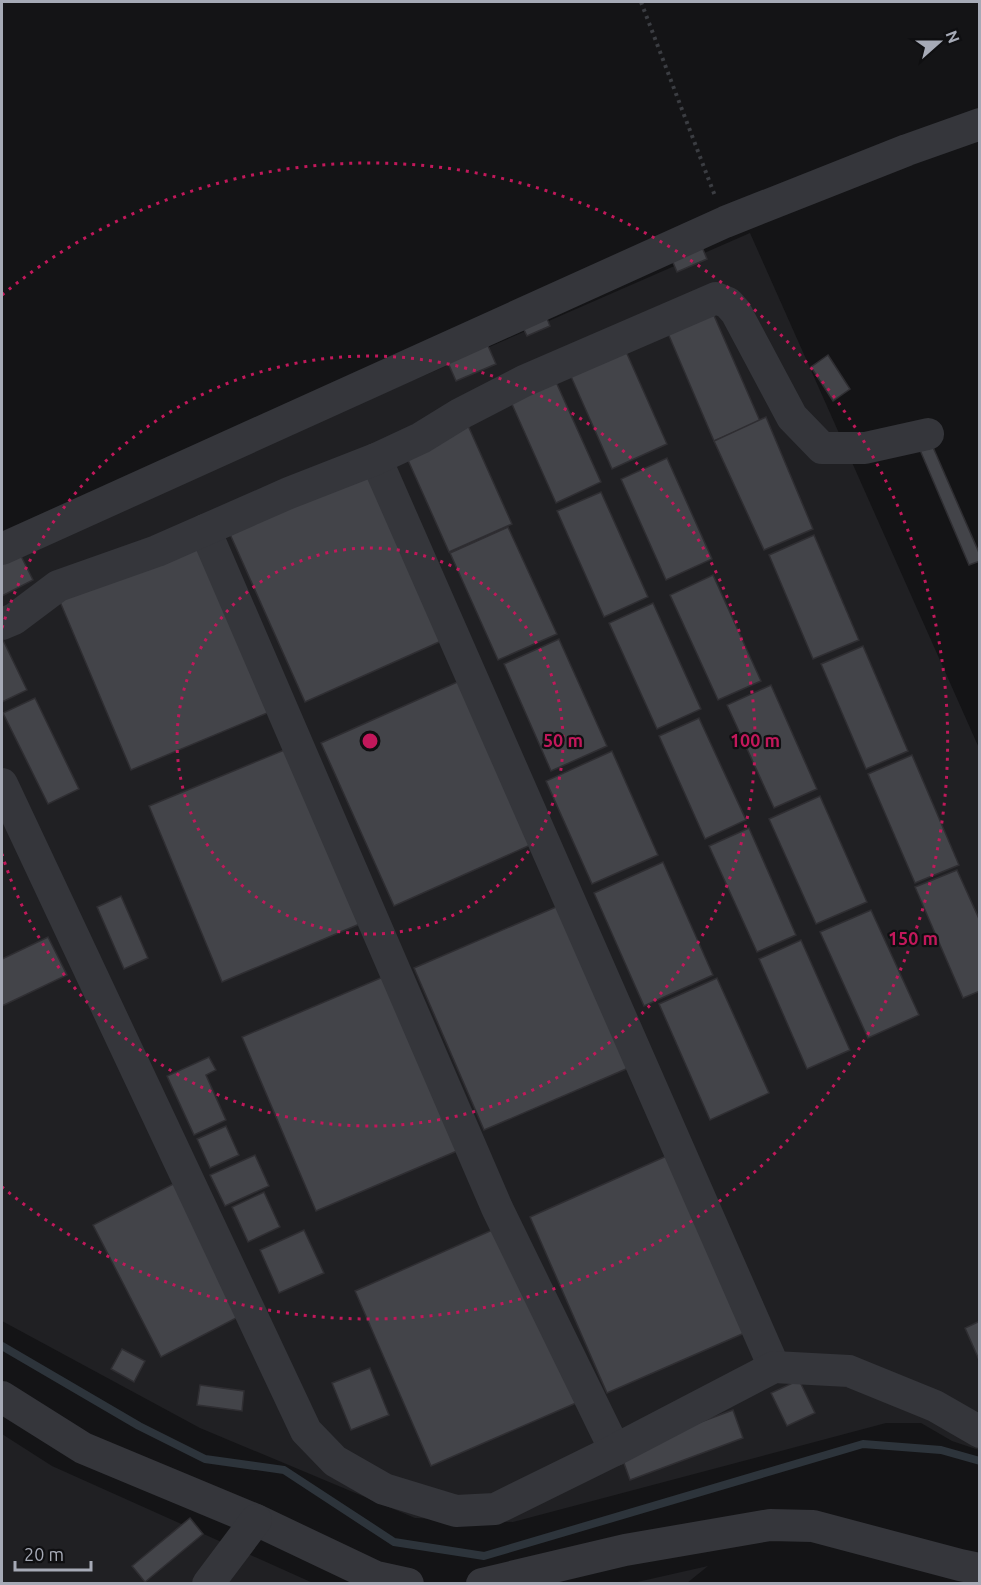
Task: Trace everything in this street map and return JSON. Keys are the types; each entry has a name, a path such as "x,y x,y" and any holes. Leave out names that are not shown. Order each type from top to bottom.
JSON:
{"street":[{"path":"2,549 725,222 907,150 980,124"},
{"path":"2,624 14,619 58,586 157,551 299,489 376,459 421,438 460,414 524,381 716,298 728,303 736,312 792,417 822,447 865,448 928,434"},
{"path":"376,459 774,1366"},
{"path":"205,530 497,1208 615,1450"},
{"path":"2,784 306,1431 335,1461 384,1489 456,1511 495,1509 615,1450 774,1366 849,1371 935,1406 980,1432"},
{"path":"2,1397 83,1448 256,1520 376,1576 408,1584"},
{"path":"208,1584 256,1520"},
{"path":"482,1584 625,1550 770,1525 813,1526 980,1569"}],"path":[{"path":"641,2 725,222"}],"shaded area":[{"path":"750,233 979,748 979,1450 952,1441 921,1423 886,1423 513,1522 415,1518 200,1428 2,1321 2,560"},
{"path":"2,1434 52,1466 313,1583 2,1583"},
{"path":"708,1566 687,1583 633,1583"}],"building":[{"path":"697,235 707,259 677,272 667,248"},
{"path":"542,306 550,326 527,336 518,317"},
{"path":"712,311 760,421 714,441 667,331"},
{"path":"482,332 496,364 456,381 442,349"},
{"path":"624,347 667,444 612,469 569,372"},
{"path":"828,355 850,389 833,401 811,367"},
{"path":"552,373 601,482 556,503 507,393"},
{"path":"766,417 813,529 764,550 714,441"},
{"path":"466,421 512,524 449,552 403,449"},
{"path":"929,438 980,555 980,561 969,565 917,443"},
{"path":"667,458 712,559 666,580 621,479"},
{"path":"372,468 448,638 305,702 229,532"},
{"path":"601,492 648,597 604,617 557,511"},
{"path":"508,527 557,634 498,660 450,553"},
{"path":"814,535 859,640 813,659 769,555"},
{"path":"198,537 272,711 131,770 58,597"},
{"path":"17,548 33,580 2,596 2,556"},
{"path":"713,575 761,681 718,700 670,595"},
{"path":"653,603 701,709 657,729 609,623"},
{"path":"2,638 27,690 2,702"},
{"path":"559,639 607,746 551,771 504,664"},
{"path":"863,646 908,751 866,769 821,664"},
{"path":"464,679 537,842 394,906 321,743"},
{"path":"771,685 817,789 774,808 727,705"},
{"path":"35,698 79,789 48,804 3,713"},
{"path":"699,718 746,820 705,839 659,736"},
{"path":"289,748 362,923 222,982 149,806"},
{"path":"612,751 658,855 592,884 546,781"},
{"path":"912,755 959,865 915,883 868,774"},
{"path":"820,796 867,902 816,924 769,819"},
{"path":"749,828 796,935 757,952 709,846"},
{"path":"663,862 713,975 644,1006 594,893"},
{"path":"957,870 980,921 980,991 963,998 915,887"},
{"path":"121,896 148,958 124,969 97,907"},
{"path":"563,904 633,1066 484,1130 414,968"},
{"path":"871,910 919,1015 868,1038 820,932"},
{"path":"48,937 67,975 2,1006 2,959"},
{"path":"801,940 850,1050 807,1069 759,959"},
{"path":"390,974 464,1148 316,1211 242,1037"},
{"path":"717,978 769,1093 710,1120 659,1004"},
{"path":"209,1057 216,1070 206,1075 226,1120 194,1135 167,1076"},
{"path":"226,1126 239,1155 210,1168 197,1139"},
{"path":"671,1154 749,1331 607,1393 530,1217"},
{"path":"255,1155 269,1186 225,1206 210,1175"},
{"path":"177,1182 244,1314 161,1357 93,1225"},
{"path":"264,1192 280,1227 248,1242 232,1207"},
{"path":"499,1227 576,1403 431,1466 355,1291"},
{"path":"304,1230 324,1273 279,1293 260,1250"},
{"path":"980,1321 980,1362 965,1328"},
{"path":"122,1349 145,1361 134,1382 111,1369"},
{"path":"370,1368 389,1415 351,1430 332,1383"},
{"path":"799,1380 815,1413 787,1426 771,1393"},
{"path":"200,1385 244,1391 242,1411 197,1405"},
{"path":"733,1410 743,1438 630,1480 620,1452"},
{"path":"190,1518 203,1534 145,1582 132,1566"}],"waterway":[{"path":"2,1346 139,1426 205,1459 284,1470 394,1542 484,1556 863,1444 941,1450 980,1461"}]}
